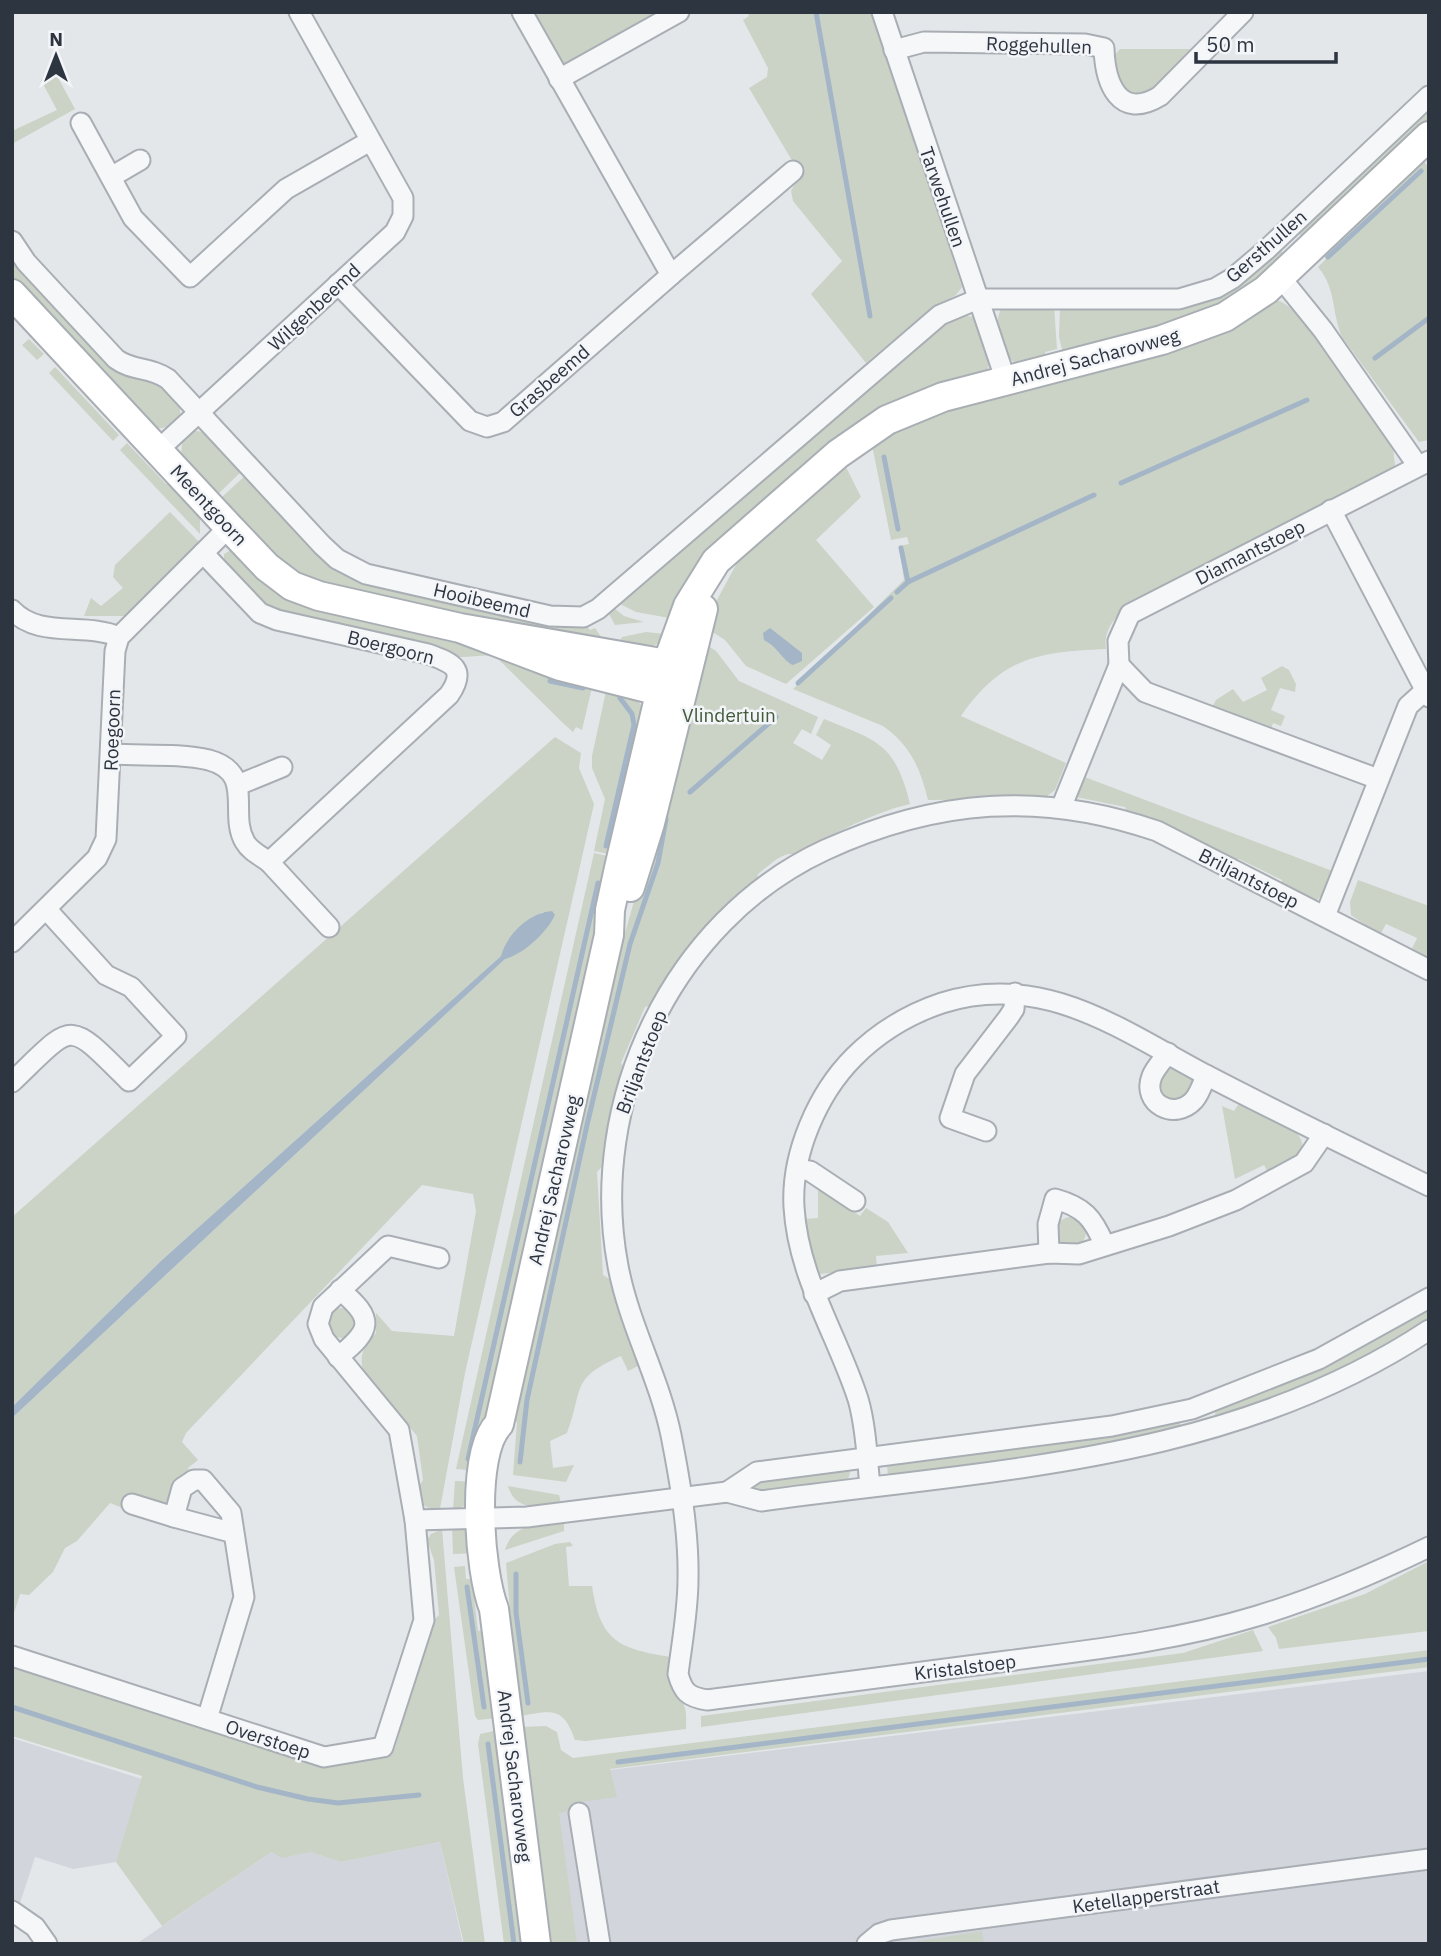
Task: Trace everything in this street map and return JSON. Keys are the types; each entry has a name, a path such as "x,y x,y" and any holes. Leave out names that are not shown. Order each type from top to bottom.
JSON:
{"street":[{"name":"Wilgenbeemd","path":"158,450 395,232 403,216 403,198 299,12"},
{"path":"522,12 671,275"},
{"path":"559,79 679,12"},
{"name":"Tarwehullen","path":"882,12 1006,381"},
{"name":"Roggehullen","path":"894,50 924,42 1085,44 1104,48 1111,87 1124,101 1143,104 1160,96 1237,14"},
{"name":"Gersthullen","path":"978,299 1179,299 1216,288 1233,278 1266,250 1429,96"},
{"path":"81,123 133,218 190,277 286,189 370,141"},
{"name":"Andrej Sacharovweg","path":"536,1944 494,1609 482,1570 490,1519 490,1434 499,1424 609,935 610,910 670,679 676,631 697,588 716,561 868,431 921,405 1197,330 1253,300 1280,278 1429,136"},
{"path":"111,177 140,160"},
{"name":"Grasbeemd","path":"338,284 470,421 487,428 503,422 793,171"},
{"name":"Hooibeemd","path":"12,242 26,262 116,359 127,367 159,373 323,545 350,568 366,574 550,616 583,617 597,609 926,324 947,311 978,299"},
{"name":"Diamantstoep","path":"1061,808 1119,666 1118,641 1130,614 1424,463 1280,278"},
{"name":"Meentgoorn","path":"12,294 267,567 292,586 319,596 670,679"},
{"path":"1325,916 1408,706 1427,691 1331,510"},
{"path":"12,610 29,624 104,630 119,636 229,527"},
{"name":"Boergoorn","path":"203,552 260,612 277,620 428,654 452,664 458,674 458,682 450,695 269,862"},
{"name":"Roegoorn","path":"12,942 47,910 102,850 106,839 115,651 119,636"},
{"path":"1119,666 1144,692 1378,779"},
{"path":"112,754 208,760 223,766 239,785 245,843 269,862 329,927"},
{"path":"239,785 282,767"},
{"name":"Briljantstoep","path":"680,1497 662,1400 629,1315 612,1220 612,1156 619,1113 647,1036 665,1000 711,933 742,902 808,858 898,822 957,808 997,804 1061,808 1122,819 1157,831 1429,970"},
{"path":"12,1082 59,1037 73,1033 87,1039 128,1081 176,1036 131,987 106,975 47,910"},
{"path":"986,1131 950,1118 965,1074 1014,1010 1015,993"},
{"path":"870,1486 859,1401 814,1294 796,1228 794,1205 798,1169 807,1133 824,1096 862,1049 894,1025 934,1005 966,996 1015,993 1063,1003 1168,1053 1206,1075 1429,1186"},
{"path":"1168,1053 1151,1080 1152,1099 1158,1106 1171,1110 1185,1107 1194,1100 1206,1075"},
{"path":"814,1294 840,1281 1049,1253 1079,1254 1104,1244 1169,1226 1273,1181 1304,1163 1324,1134"},
{"path":"798,1169 810,1171 855,1201"},
{"path":"1049,1253 1048,1224 1055,1199 1086,1211 1093,1219 1104,1244"},
{"name":"Overstoep","path":"12,1656 324,1757 383,1747 424,1620 415,1520 399,1430 324,1339 318,1324 320,1311 388,1246 439,1258"},
{"path":"338,1357 361,1338 366,1324 362,1310 340,1290"},
{"path":"727,1492 757,1472 1112,1426 1192,1409 1319,1359 1429,1298"},
{"path":"415,1520 490,1519 727,1492 761,1501 1090,1458 1201,1433 1246,1419 1325,1388 1370,1366 1429,1330"},
{"path":"1192,1409 1201,1433"},
{"path":"174,1517 182,1488 194,1480 203,1480 228,1507 234,1533 243,1605 207,1719"},
{"name":"Kristalstoep","path":"680,1497 688,1577 678,1674 685,1693 692,1698 707,1700 1131,1645 1195,1632 1317,1596 1361,1580 1429,1547"},
{"path":"132,1504 234,1533"},
{"path":"579,1813 600,1944"},
{"name":"Ketellapperstraat","path":"867,1944 878,1934 891,1930 1429,1859"},
{"path":"12,1911 35,1927 47,1944"}],"shaded area":[{"path":"1429,1671 1429,1944 555,1944 535,1779"},
{"path":"12,1738 142,1779 116,1862 73,1869 35,1857 20,1903 12,1900"},
{"path":"440,1842 463,1944 136,1944 272,1852 310,1852 341,1862"}],"green space":[{"path":"537,12 666,12 567,65 561,64 537,22"},
{"path":"747,12 872,12 962,287 956,295 928,311 866,363 811,294 842,261 793,201 791,191 800,174 749,88 767,77 768,68 743,20 749,16"},
{"path":"1120,49 1195,49 1155,87 1142,95 1122,89 1112,58"},
{"path":"55,72 75,109 12,144 12,131 57,110 41,80"},
{"path":"1429,107 1429,123 1305,241 1298,232"},
{"path":"1420,156 1429,168 1429,440 1419,442 1342,337 1331,292 1318,267 1326,259 1323,255"},
{"path":"1280,250 1289,257 1221,308 1064,357 1059,337 1060,305 1159,307"},
{"path":"12,254 26,272 178,402 180,414 175,422 166,427 154,428 12,282"},
{"path":"1278,301 1289,307 1304,322 1338,366 1393,448 1395,465 1391,470 1131,601 1109,629 1106,649 1041,656 1007,670 991,681 961,716 1066,763 1055,790 1043,799 928,800 913,758 893,734 883,726 793,689 904,580 899,546 909,544 907,537 891,540 872,445 930,414 1206,339 1270,302"},
{"path":"1054,305 1057,349 1045,352 1047,361 1019,364 1013,361 1003,347 998,329 1000,312 1004,306"},
{"path":"967,316 974,317 984,336 989,359 987,372 889,408 675,619 636,612 620,604 940,325"},
{"path":"29,339 44,354 37,360 22,345"},
{"path":"55,367 119,435 113,441 49,373"},
{"path":"195,431 204,432 243,470 217,495 181,457 182,443"},
{"path":"127,443 166,484 177,483 200,517 200,534 120,450"},
{"path":"844,463 861,497 816,540 874,607 786,684 746,666 725,640 708,629 717,600 745,548"},
{"path":"247,474 312,548 342,573 359,582 553,625 587,626 590,630 595,628 604,641 603,646 302,581 225,509 228,505 222,497"},
{"path":"170,512 202,545 126,616 84,616 91,598 101,606 123,588 113,577 115,565"},
{"path":"231,550 238,551 265,584 299,603 321,611 406,627 594,679 582,730 576,727 573,732 495,656 450,656 279,613 265,606 224,559 224,554"},
{"path":"613,607 624,616 644,622 615,625 608,612"},
{"path":"646,632 666,634 657,644 651,646 617,647 622,637"},
{"name":"Vlindertuin","path":"707,645 716,651 739,681 818,717 811,734 802,729 793,743 822,760 831,745 816,735 824,719 871,739 882,747 898,768 910,804 868,818 798,853 785,855 771,863 758,874 756,886 656,1004 645,1007 621,1063 626,1070 609,1126 606,1162 597,1172 603,1275 611,1280 622,1322 640,1365 628,1371 621,1356 604,1364 586,1379 578,1395 567,1433 550,1441 553,1468 574,1465 566,1482 513,1475 517,1422 513,1422 617,961"},
{"path":"1282,666 1289,670 1296,684 1295,692 1280,688 1271,710 1285,716 1281,726 1273,723 1271,729 1212,707 1216,700 1233,689 1243,702 1267,690 1261,678"},
{"path":"608,682 635,696 644,710 613,855 594,851 605,799 592,768 592,756"},
{"path":"555,737 581,753 579,768 594,804 465,1373 440,1509 426,1507 418,1494 417,1489 423,1480 417,1436 363,1371 362,1365 364,1350 376,1333 376,1313 392,1331 454,1336 476,1211 473,1194 422,1185 186,1433 182,1442 198,1460 188,1468 190,1472 175,1485 165,1504 132,1494 125,1509 110,1503 77,1541 65,1548 53,1572 29,1595 20,1594 12,1619 12,1418 505,959 528,946 548,926 543,912 517,929 501,956 162,1260 12,1407 12,1217"},
{"path":"1082,776 1335,872 1326,892 1317,900 1305,900 1282,887 1282,880 1239,859 1231,861 1128,814 1125,807 1076,797"},
{"path":"594,853 612,857 478,1471 456,1469"},
{"path":"1358,880 1429,906 1429,961 1411,951 1417,938 1386,924 1380,935 1351,915 1350,902"},
{"path":"1176,1068 1188,1073 1193,1085 1188,1097 1176,1102 1164,1097 1159,1085 1164,1073"},
{"path":"1240,1102 1291,1127 1302,1143 1302,1153 1268,1173 1264,1165 1235,1179 1222,1106 1234,1111"},
{"path":"818,1189 860,1216 866,1208 888,1222 908,1253 876,1256 877,1268 820,1274 812,1265 804,1219 818,1218"},
{"path":"1071,1217 1077,1218 1085,1226 1085,1238 1077,1246 1071,1247 1065,1246 1057,1238 1056,1232 1057,1226 1065,1218"},
{"path":"1429,1306 1429,1322 1309,1387 1218,1419 1215,1416 1216,1406 1359,1349"},
{"path":"342,1308 353,1312 357,1323 353,1334 342,1338 331,1334 327,1323 331,1312"},
{"path":"1177,1420 1181,1425 1179,1432 1088,1452 888,1476 887,1465 892,1462"},
{"path":"844,1468 850,1472 848,1480 756,1494 753,1491 753,1482"},
{"path":"455,1481 477,1482 467,1505 453,1510"},
{"path":"508,1486 559,1495 561,1503 537,1506 523,1504 512,1495"},
{"path":"564,1522 564,1531 505,1550 514,1535 528,1526"},
{"path":"452,1527 458,1527 469,1534 476,1553 453,1554"},
{"path":"442,1529 463,1778 485,1944 464,1944 440,1842 341,1862 310,1852 282,1858 272,1852 162,1926 116,1862 142,1776 12,1736 12,1664 314,1763 389,1751 395,1748 431,1623 439,1615 434,1560 427,1540 431,1534"},
{"path":"570,1542 573,1546 566,1547 569,1586 592,1586 601,1620 607,1631 615,1640 626,1646 671,1657 670,1680 684,1705 686,1729 586,1741 575,1740 566,1721 554,1713 519,1716 506,1563 555,1544"},
{"path":"1429,1561 1429,1631 1279,1649 1276,1638 1268,1627 1365,1594"},
{"path":"465,1566 466,1579 472,1579 478,1631 485,1630 496,1718 478,1720 475,1716 454,1567"},
{"path":"1253,1630 1263,1651 701,1727 701,1716 1183,1653"},
{"path":"1429,1650 1429,1667 610,1769 617,1797 572,1803 572,1810 559,1813 577,1944 549,1944 520,1727 546,1726 557,1732 561,1750 573,1758"},
{"path":"498,1730 526,1944 504,1944 478,1744 480,1734"},
{"path":"982,1931 984,1944 901,1944"}],"water":[{"path":"770,628 802,653 802,661 793,665 789,663 764,640 763,633"},
{"path":"552,911 555,915 551,922 534,942 505,959 12,1418 12,1407 162,1260 501,956 508,940 520,926 535,916"}],"waterway":[{"path":"816,12 870,316"},
{"path":"1328,257 1421,171"},
{"path":"1375,358 1429,318"},
{"path":"1121,483 1307,400"},
{"path":"884,457 898,529"},
{"path":"897,592 908,582 1094,495"},
{"path":"901,548 908,582"},
{"path":"798,683 891,598"},
{"path":"550,681 583,688"},
{"path":"606,846 634,725 632,714 620,698"},
{"path":"690,792 776,717"},
{"path":"520,1462 527,1400 587,1125 630,944 658,863 666,819"},
{"path":"468,1459 598,883"},
{"path":"516,1574 516,1613 528,1703"},
{"path":"467,1587 484,1707"},
{"path":"618,1762 1429,1659"},
{"path":"12,1707 257,1787 308,1799 338,1803 419,1795"},
{"path":"488,1744 514,1944"}]}
